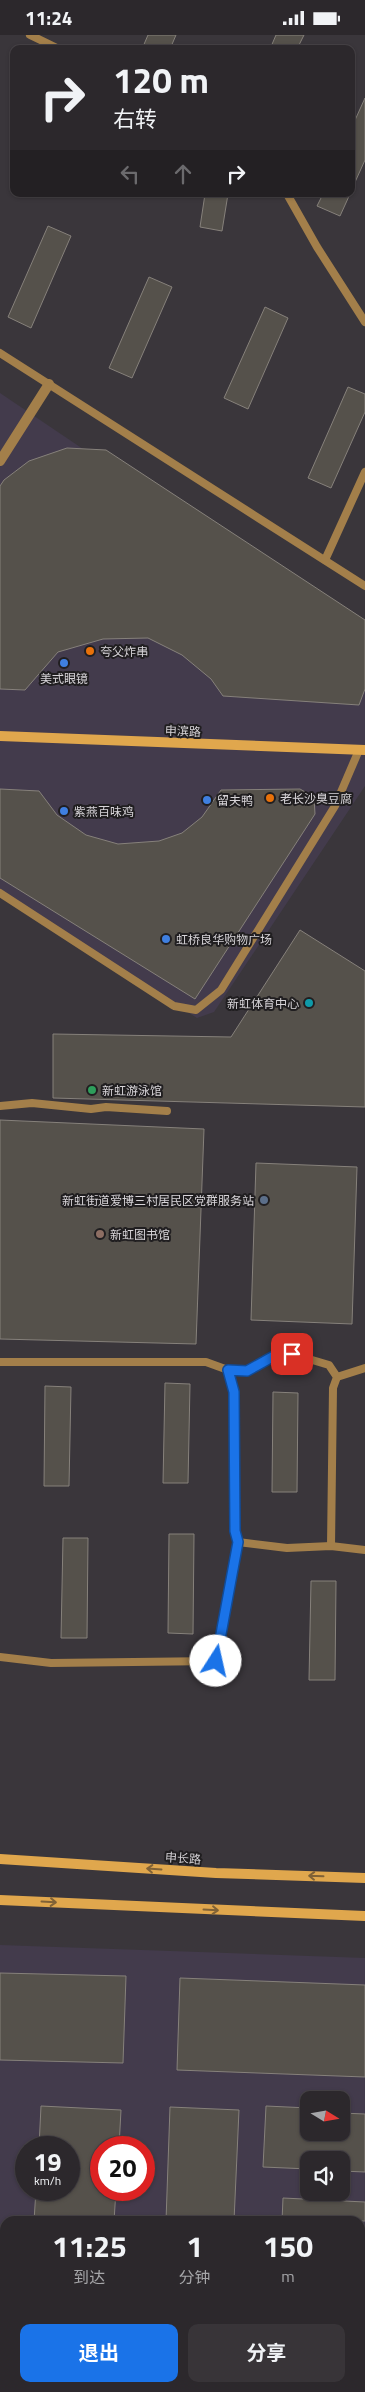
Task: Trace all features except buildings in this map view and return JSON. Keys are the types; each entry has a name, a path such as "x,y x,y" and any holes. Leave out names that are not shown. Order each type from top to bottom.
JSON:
{"main road":[{"name":"申滨路","path":"0,736 362,750"},
{"name":"申长路","path":"0,1859 216,1873 365,1878"},
{"path":"0,1899 365,1916"}],"street":[{"path":"0,461 48,384"}],"lane":[{"path":"30,35 51,45"},
{"path":"289,197 317,247 365,321"},
{"path":"0,353 365,586"},
{"path":"325,560 365,472"},
{"path":"0,893 174,1006 196,1010 221,990 335,806 362,750"},
{"path":"0,1107 32,1103 91,1109 106,1107 167,1111"},
{"path":"0,1362 206,1362 228,1370 247,1371 274,1356 292,1354 329,1365 337,1377 334,1388 331,1546"},
{"path":"337,1377 365,1368"},
{"path":"0,1657 51,1663 216,1661 238,1542 235,1531 234,1392 228,1370"},
{"path":"238,1542 287,1548 331,1546 365,1550"}],"shaded area":[{"path":"0,393 365,639 365,786 214,1012 197,1018 0,893"},
{"path":"0,1945 365,1958 365,2216 0,2216"}],"place":[{"name":"夸父炸串","path":"90,651"},
{"name":"美式眼镜","path":"64,663"},
{"name":"老长沙臭豆腐","path":"270,798"},
{"name":"留夫鸭","path":"207,800"},
{"name":"紫燕百味鸡","path":"64,811"},
{"name":"虹桥良华购物广场","path":"166,939"},
{"name":"新虹体育中心","path":"309,1003"},
{"name":"新虹游泳馆","path":"92,1090"},
{"name":"新虹街道爱博三村居民区党群服务站","path":"264,1200"},
{"name":"新虹图书馆","path":"100,1234"}],"route":[{"path":"216,1661 238,1542 235,1531 234,1392 228,1370 247,1371 274,1356 292,1354"}]}
